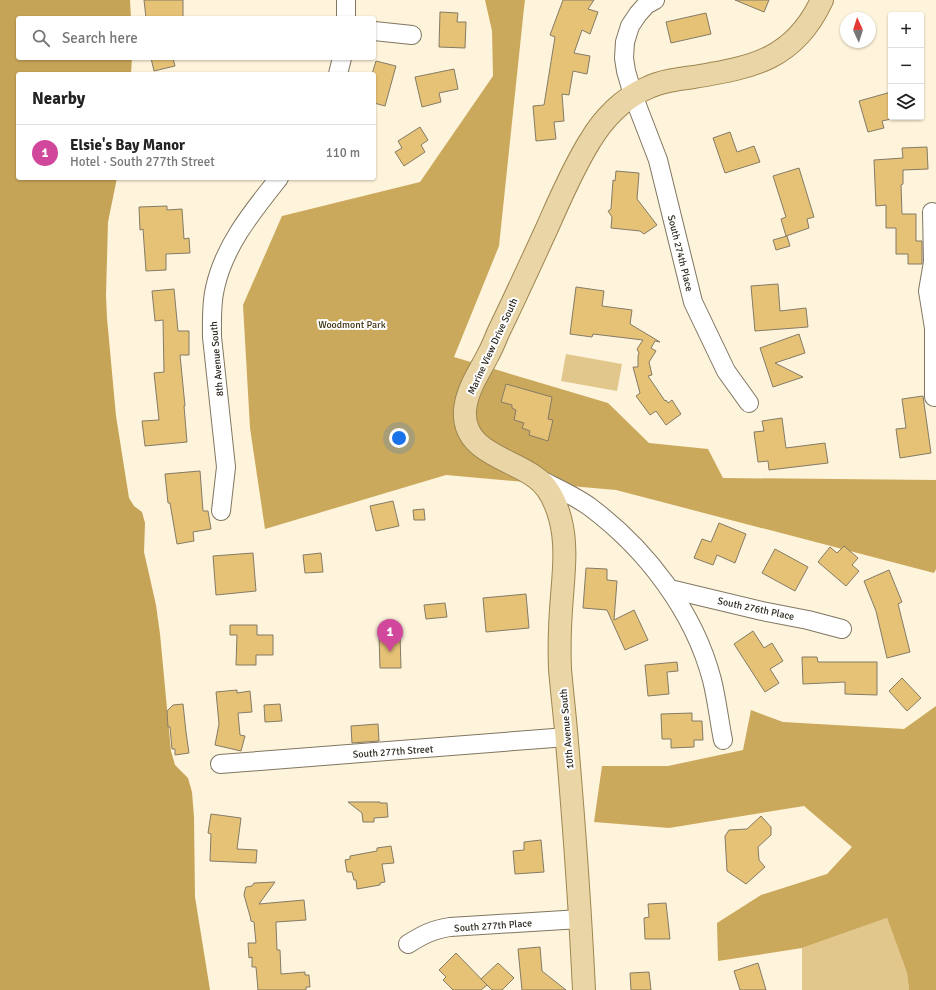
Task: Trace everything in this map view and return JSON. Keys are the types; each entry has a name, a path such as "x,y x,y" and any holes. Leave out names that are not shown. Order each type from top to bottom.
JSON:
{"main road":[{"name":"Marine View Drive South","path":"535,477 490,453 475,441 467,428 465,410 472,385 488,354 563,192 590,139 605,119 622,103 646,88 664,82 747,67 776,54 794,41 808,26 822,0"},
{"name":"10th Avenue South","path":"535,477 546,487 555,503 560,515 564,538 560,668 567,737 584,990"}],"street":[{"path":"346,0 346,16"},
{"name":"South 274th Place","path":"655,0 638,14 630,26 625,42 624,58 626,71 633,95 658,160 693,302 726,371 748,403"},
{"path":"376,31 412,35"},
{"path":"338,72 342,60"},
{"name":"8th Avenue South","path":"221,511 226,467 212,337 214,290 223,260 232,242 278,180"},
{"path":"932,212 934,397"},
{"name":"Marine View Drive South","path":"535,477 588,506 607,521 639,552 670,588 691,625 704,655 712,680 723,740"},
{"name":"South 276th Place","path":"670,588 842,629"},
{"name":"South 277th Street","path":"220,764 567,737"},
{"name":"South 277th Place","path":"408,944 434,930 450,927 580,919"}],"shaded area":[{"path":"0,0 130,0 131,16 16,16 16,60 132,60 131,72 16,72 16,180 117,180 108,222 106,295 116,416 129,498 134,506 142,512 145,523 144,552 156,605 160,634 171,751 175,765 188,778 192,792 194,817 195,897 210,990 0,990"},
{"path":"566,354 622,364 617,391 561,381"},
{"path":"887,918 907,973 909,990 802,990 802,948"}],"green space":[{"name":"Woodmont Park","path":"485,0 525,0 499,246 454,357 608,403 649,443 708,449 723,478 936,480 936,569 934,573 616,490 446,475 265,529 250,428 243,305 282,216 420,182 493,76 492,31"},
{"path":"936,706 936,990 909,990 907,973 887,918 802,948 718,961 717,923 761,895 827,874 852,847 804,806 669,828 594,822 602,766 668,766 743,750 751,710 783,722 904,729"}],"building":[{"path":"144,0 183,0 183,16 146,16"},
{"path":"563,0 594,0 588,9 598,12 590,34 582,30 574,53 590,56 587,74 573,71 569,95 562,94 564,121 554,122 556,139 536,141 533,106 544,105 555,37 550,35"},
{"path":"735,0 769,0 764,12"},
{"path":"440,12 458,13 457,22 466,22 465,48 439,47"},
{"path":"706,13 711,34 671,43 666,22"},
{"path":"151,60 174,60 175,66 154,71"},
{"path":"376,61 396,66 385,106 376,104 376,72 373,72"},
{"path":"454,69 458,89 439,93 441,102 422,107 415,77"},
{"path":"888,93 888,120 882,121 884,128 868,132 859,101"},
{"path":"420,127 428,140 421,145 425,152 404,166 395,152 402,148 398,141"},
{"path":"730,132 737,152 754,146 760,162 725,173 713,138"},
{"path":"927,147 928,169 903,170 903,184 901,185 902,214 916,214 916,241 922,241 922,264 908,264 908,254 896,254 896,228 886,228 886,205 876,206 874,160 903,158 902,148"},
{"path":"799,168 814,217 807,219 809,228 786,236 781,219 786,217 773,176"},
{"path":"616,171 639,173 637,199 657,225 644,234 640,231 611,228 612,217 608,211 611,209 613,180 615,181"},
{"path":"167,206 167,210 182,209 184,239 189,238 190,253 166,254 166,270 146,271 143,229 140,230 139,207"},
{"path":"787,236 790,246 776,250 773,240"},
{"path":"778,284 780,311 806,308 808,327 755,331 751,286"},
{"path":"576,287 604,291 602,306 632,310 630,324 660,342 655,341 651,348 656,351 649,362 652,375 648,376 665,401 666,400 668,403 672,400 681,414 666,425 656,411 650,415 636,396 640,393 633,367 638,367 639,353 637,349 643,340 593,334 592,337 570,334"},
{"path":"174,289 178,331 189,331 189,355 180,355 187,442 145,446 142,421 159,420 154,373 164,372 163,320 155,321 152,291"},
{"path":"799,334 805,353 775,363 803,377 773,387 760,348"},
{"path":"506,384 552,397 548,419 553,420 548,441 529,435 530,431 522,428 524,423 514,420 516,410 512,408 512,405 501,402"},
{"path":"923,396 931,453 900,458 896,429 906,428 902,399"},
{"path":"782,418 786,448 825,443 828,463 769,470 768,461 758,462 754,432 764,431 762,421"},
{"path":"200,471 203,511 208,511 211,529 193,532 194,541 177,544 170,503 168,503 165,474"},
{"path":"393,501 399,526 376,531 370,506"},
{"path":"424,509 425,520 414,520 413,510"},
{"path":"719,523 746,534 735,563 717,555 713,565 694,558 702,539 711,542"},
{"path":"844,546 858,558 852,565 859,571 846,586 818,562 830,547 837,553"},
{"path":"775,549 808,567 795,591 762,573"},
{"path":"253,553 256,591 216,595 213,556"},
{"path":"321,553 323,572 305,573 303,555"},
{"path":"586,568 607,569 607,580 617,581 614,620 634,610 648,640 625,650 607,610 583,608"},
{"path":"889,570 902,602 898,604 910,652 887,658 876,611 864,581"},
{"path":"526,594 529,628 486,632 483,598"},
{"path":"445,603 447,617 426,619 424,605"},
{"path":"230,625 257,625 257,635 273,635 273,655 256,655 256,665 236,665 237,635 230,635"},
{"path":"753,631 764,648 772,643 783,661 770,669 779,683 765,692 734,644"},
{"path":"379,635 400,635 401,668 380,668"},
{"path":"802,657 817,657 818,662 877,662 877,695 845,694 845,682 803,684"},
{"path":"677,662 678,671 667,672 669,694 648,696 645,665"},
{"path":"902,678 921,698 907,711 889,691"},
{"path":"237,690 237,693 250,691 252,712 238,713 240,735 245,736 241,751 215,745 219,724 216,692"},
{"path":"183,704 189,753 175,755 175,749 172,749 170,727 168,727 167,711 173,705"},
{"path":"280,704 282,721 265,722 264,705"},
{"path":"692,713 692,721 702,721 703,740 694,740 694,747 671,748 671,739 662,739 661,714"},
{"path":"378,724 379,741 352,743 351,726"},
{"path":"348,802 387,803 388,817 374,818 374,822 363,822 362,813"},
{"path":"211,814 241,818 237,849 257,850 256,863 210,861 211,834 208,833"},
{"path":"761,816 771,827 771,835 758,847 759,860 765,867 746,884 727,871 725,836 729,830 747,829"},
{"path":"541,840 544,872 515,874 513,851 524,850 524,842"},
{"path":"391,846 394,863 382,864 385,882 380,883 380,885 357,889 356,880 354,880 352,872 347,872 345,860 350,859 350,856 377,851 377,848"},
{"path":"275,882 259,904 304,900 306,920 276,922 276,924 277,950 280,950 281,974 305,972 305,975 309,975 310,987 306,987 306,990 258,990 256,967 252,967 252,957 249,958 248,943 256,943 254,922 251,921 244,895 246,887 252,886 254,883"},
{"path":"666,903 670,939 645,939 644,918 649,917 648,904"},
{"path":"540,947 542,971 566,990 522,990 518,949"},
{"path":"456,953 487,985 481,990 453,990 443,980 446,977 439,970"},
{"path":"498,963 514,978 502,990 492,990 481,979"},
{"path":"758,963 766,990 740,990 734,971"},
{"path":"649,972 651,990 631,990 630,973"}],"place":[{"name":"Elsie's Bay Manor","path":"390,652"}]}
